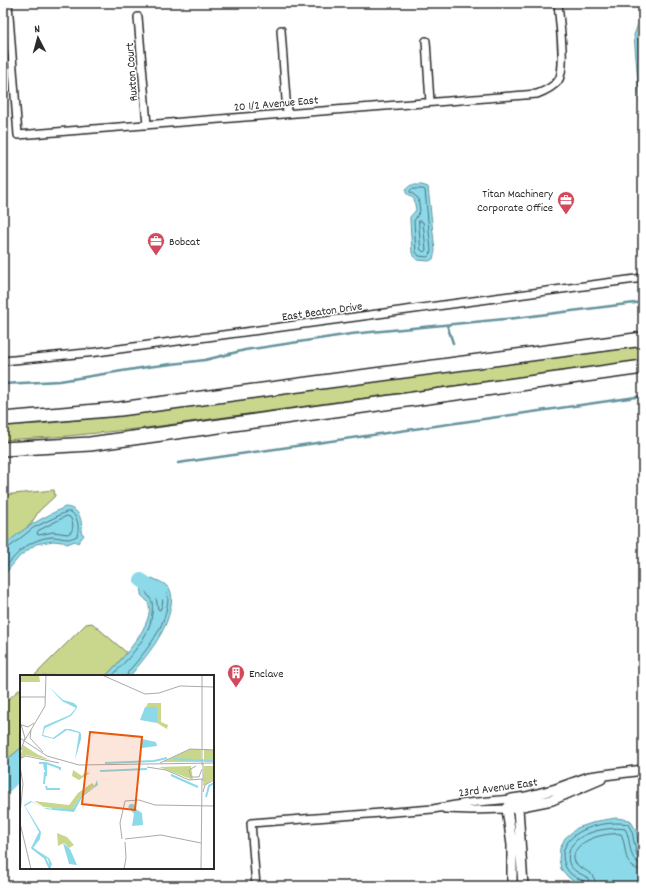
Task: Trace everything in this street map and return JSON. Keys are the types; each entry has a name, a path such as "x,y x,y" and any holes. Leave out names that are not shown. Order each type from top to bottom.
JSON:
{"highway":[{"path":"3,419 120,409 643,339"},
{"path":"3,449 90,444 643,367"}],"street":[{"name":"20 1/2 Avenue East","path":"8,3 18,135 537,94 549,89 559,80 562,69 558,3"},
{"name":"Ruxton Court","path":"138,17 147,125"},
{"path":"280,30 287,113"},
{"path":"426,41 430,102"},
{"name":"East Beaton Drive","path":"3,361 105,351 643,278"},
{"name":"23rd Avenue East","path":"256,886 251,823 433,809 467,803 512,799 556,789 589,777 643,770"},
{"name":"23rd Avenue East","path":"433,809 472,810 518,808 552,800 612,774"},
{"path":"512,886 512,845 507,809 512,799 518,808 523,886"}],"green space":[{"path":"643,345 643,360 145,428 68,436 3,440 3,425 40,424 143,413"},
{"path":"54,490 55,496 39,511 30,525 3,547 3,495"},
{"path":"92,623 127,653 107,675 35,675 86,624"},
{"path":"20,689 20,749 3,763 3,704"}],"water":[{"path":"643,21 643,111 640,106 634,35 638,24"},
{"path":"411,185 422,185 428,187 435,251 433,259 429,261 417,260 412,253 410,217 416,210 414,199 406,193 406,189"},
{"path":"65,507 77,512 81,519 81,532 84,535 78,543 75,541 67,544 53,541 36,544 20,556 3,576 3,547 32,524"},
{"path":"152,578 164,584 171,592 172,597 169,615 165,625 155,643 131,675 107,675 135,642 147,620 149,611 148,602 141,595 141,592 147,581"},
{"path":"20,749 20,774 3,788 3,763"},
{"path":"616,818 630,820 636,830 641,855 643,858 643,886 584,886 569,878 561,869 559,859 560,848 565,838 577,828 598,821"}],"waterway":[{"path":"3,384 60,381 147,367 205,360 245,350 351,334 516,318 643,302"},
{"path":"447,325 453,343"},
{"path":"178,463 643,396"},
{"path":"141,580 160,593"},
{"path":"3,788 20,772"}],"place":[{"name":"Titan Machinery Corporate Office","path":"566,215"},
{"name":"Bobcat","path":"156,256"},
{"name":"Enclave","path":"236,688"}]}
